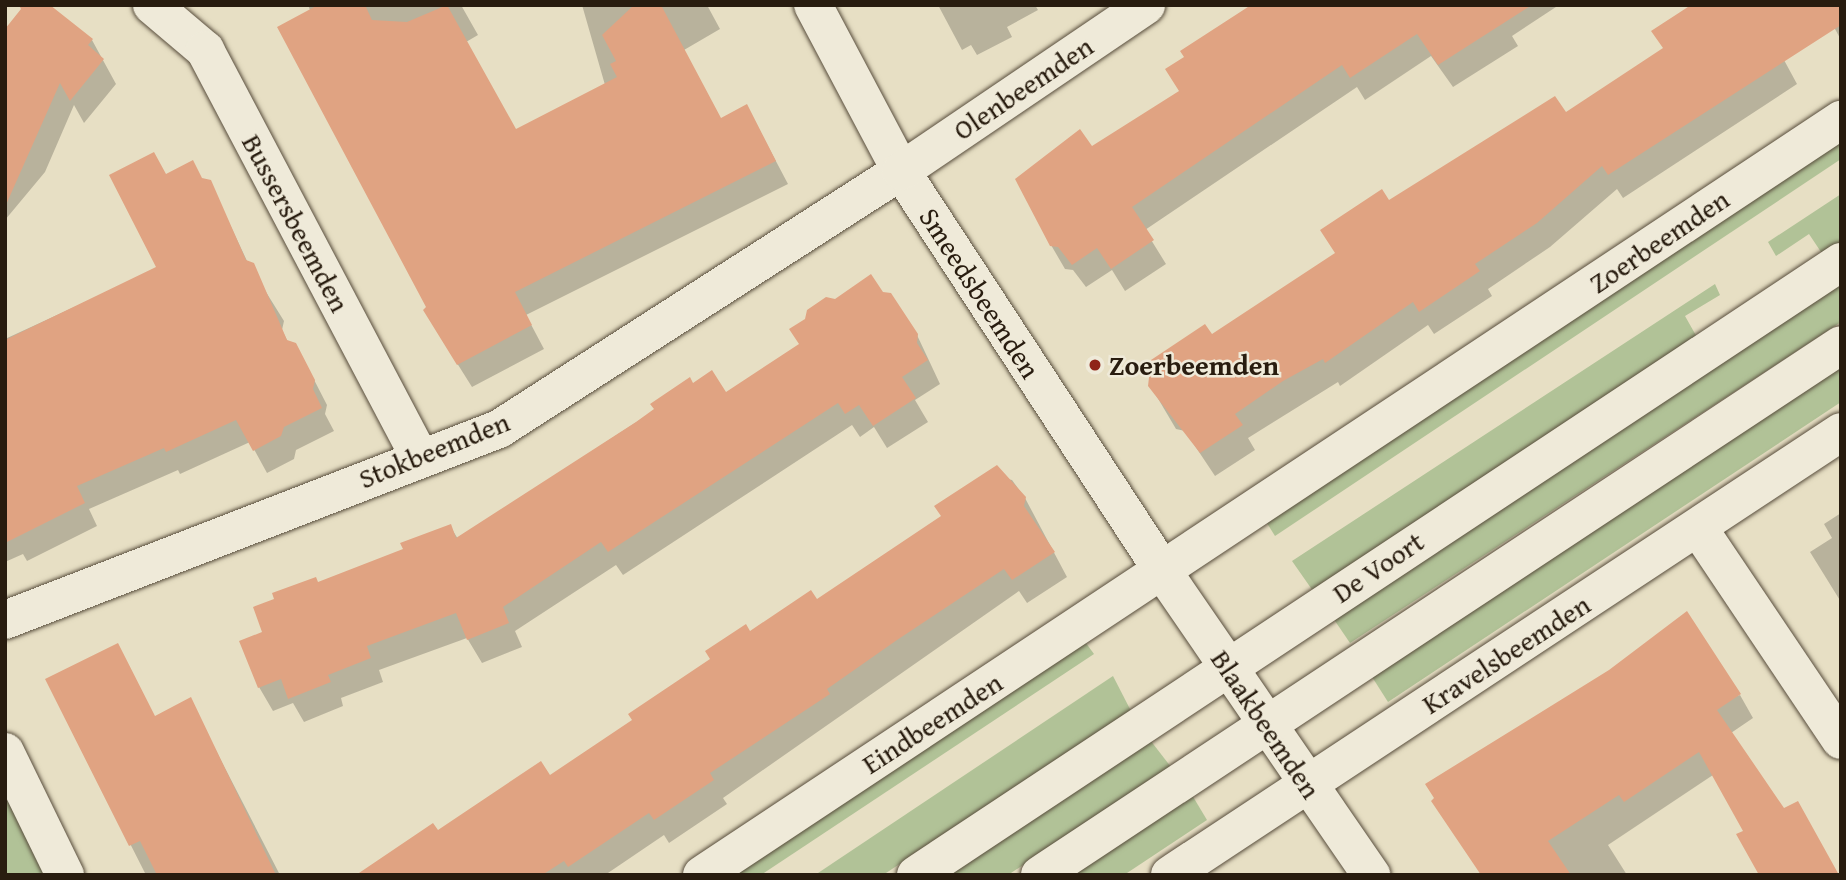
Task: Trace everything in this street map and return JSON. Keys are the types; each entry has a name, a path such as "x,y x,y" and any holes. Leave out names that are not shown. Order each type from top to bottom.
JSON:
{"street":[{"name":"Bussersbeemden","path":"152,5 205,50 419,456"},
{"name":"Smeedsbeemden","path":"813,5 901,171 1163,572"},
{"name":"Olenbeemden","path":"901,171 1146,5"},
{"name":"Zoerbeemden","path":"1163,572 1841,120"},
{"name":"Stokbeemden","path":"5,621 419,456 499,429 901,171"},
{"name":"De Voort","path":"916,875 1841,262"},
{"path":"1040,875 1841,345"},
{"name":"Kravelsbeemden","path":"1170,875 1699,529 1841,432"},
{"path":"1699,529 1841,740"},
{"name":"Blaakbeemden","path":"1163,572 1371,875"},
{"name":"Eindbeemden","path":"702,875 1163,572"},
{"path":"5,752 65,875"}],"green space":[{"path":"1841,135 1841,159 1275,536 1265,520"},
{"path":"1841,194 1841,243 1823,255 1809,234 1776,256 1768,242"},
{"path":"1841,276 1841,322 1350,643 1333,618"},
{"path":"1715,284 1720,295 1685,316 1698,339 1313,591 1292,561"},
{"path":"1841,357 1841,402 1388,702 1367,669"},
{"path":"1083,639 1094,654 761,875 724,875"},
{"path":"1113,676 1131,711 883,875 815,875"},
{"path":"1147,736 1171,767 1008,875 937,875"},
{"path":"5,790 48,875 5,875"},
{"path":"1189,790 1207,820 1124,875 1059,875"}],"building":[{"path":"19,5 50,5 93,39 88,45 104,59 70,101 60,83 5,207 5,29 21,9"},
{"path":"318,5 365,5 372,20 407,22 447,5 516,129 617,77 610,64 616,61 602,35 634,5 661,5 721,118 747,104 776,161 515,292 532,325 457,365 423,310 426,307 277,27"},
{"path":"1251,5 1532,5 1438,65 1417,34 1350,78 1342,65 1132,207 1154,240 1111,269 1097,248 1072,265 1058,247 1050,246 1015,179 1080,129 1092,146 1179,91 1165,69 1184,57 1180,51"},
{"path":"1691,5 1841,5 1841,25 1608,175 1602,166 1537,223 1475,264 1480,271 1419,312 1413,302 1325,363 1323,359 1283,381 1235,414 1243,425 1200,453 1148,386 1151,360 1205,324 1212,334 1335,253 1320,230 1382,189 1389,200 1555,96 1566,112 1663,48 1651,31"},
{"path":"154,152 166,174 193,160 202,178 211,180 246,260 254,263 287,340 296,343 315,380 313,389 322,408 284,427 281,436 253,451 236,420 166,452 164,448 77,486 85,503 5,543 5,340 156,267 109,175"},
{"path":"871,274 883,292 891,293 918,334 917,343 928,360 902,377 916,398 873,426 859,405 845,414 838,403 608,552 601,542 503,607 509,623 467,640 456,613 367,646 371,658 328,675 331,682 288,699 281,679 258,688 239,641 262,632 253,607 274,599 272,593 316,577 318,582 403,549 400,543 451,524 456,538 636,422 654,409 650,404 690,377 693,383 712,370 726,392 799,344 789,329 805,319 807,310 826,297 835,299"},
{"path":"997,465 1026,497 1024,506 1055,552 1012,580 1004,569 897,640 827,689 830,694 710,773 714,780 654,820 649,813 568,867 564,861 542,875 356,875 433,823 438,830 541,761 550,775 632,720 628,714 710,659 705,651 746,624 750,631 811,590 817,599 941,516 934,506"},
{"path":"1687,611 1741,694 1717,710 1784,808 1798,801 1839,875 1759,875 1736,834 1743,831 1699,752 1624,802 1619,795 1548,841 1571,875 1481,875 1431,801 1434,798 1425,784 1609,670"},
{"path":"118,643 155,716 191,697 276,875 157,875 140,841 129,846 45,679"}],"place":[{"name":"Zoerbeemden","path":"1095,365"}]}
